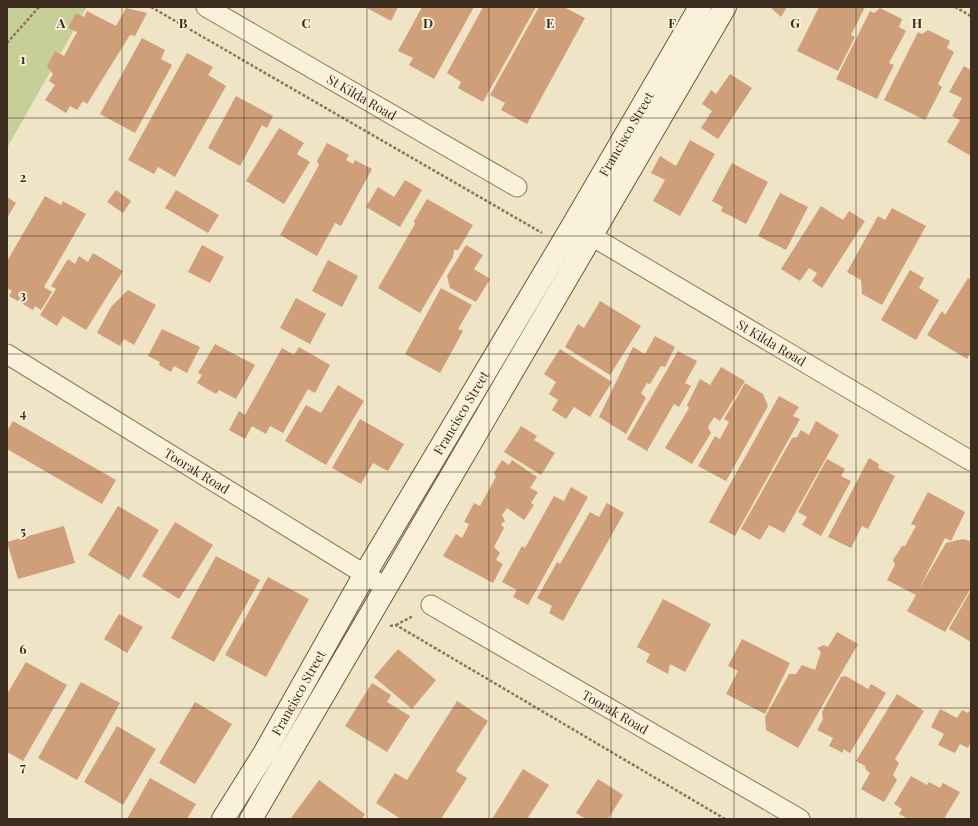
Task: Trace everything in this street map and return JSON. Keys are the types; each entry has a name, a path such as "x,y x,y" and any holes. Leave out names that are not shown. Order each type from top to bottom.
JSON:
{"street":[{"name":"St Kilda Road","path":"206,7 517,187"},
{"name":"Francisco Street","path":"223,819 265,752 365,574 573,225 700,7"},
{"name":"Francisco Street","path":"251,819 593,236 725,7"},
{"name":"St Kilda Road","path":"573,225 971,461"},
{"name":"Toorak Road","path":"7,354 387,588"},
{"name":"Toorak Road","path":"431,605 800,819"}],"path":[{"path":"7,43 40,7"},
{"path":"151,7 561,244"},
{"path":"955,7 971,16"},
{"path":"366,623 375,630 396,625 726,819"}],"green space":[{"path":"7,7 87,7 7,148"}],"building":[{"path":"365,7 398,7 391,21"},
{"path":"422,7 474,7 434,79 409,65 413,58 398,51"},
{"path":"483,7 536,7 483,102 458,88 461,82 447,73"},
{"path":"539,7 564,7 585,18 527,124 501,110 505,103 490,95"},
{"path":"770,7 787,7 781,17"},
{"path":"819,7 865,7 851,35 855,37 838,71 797,51"},
{"path":"126,8 147,13 135,36 130,35 87,104 83,101 77,110 70,106 66,113 45,100 55,85 49,81 53,74 47,66 55,51 64,56 77,32 68,28 76,13 84,17 87,11 116,26"},
{"path":"880,8 902,19 899,27 906,31 889,63 894,65 877,99 836,79 870,11 874,13"},
{"path":"928,30 950,41 947,48 954,52 938,84 942,87 925,120 884,100 918,32 922,34"},
{"path":"142,38 165,50 161,59 172,65 135,133 100,114"},
{"path":"187,53 213,67 208,75 226,86 175,177 158,167 154,174 128,160"},
{"path":"964,66 971,70 971,156 947,142 960,120 952,116 962,98 949,92"},
{"path":"730,74 752,88 718,139 701,128 712,111 702,104 711,90 716,94"},
{"path":"236,96 273,116 267,128 262,125 240,166 208,148"},
{"path":"279,128 304,143 297,154 310,162 284,204 246,181"},
{"path":"690,140 715,154 680,216 653,201 665,180 651,173 660,156 676,166"},
{"path":"327,143 349,155 346,160 353,164 355,160 372,169 341,226 335,223 317,256 280,235 319,165 317,161"},
{"path":"732,163 768,182 746,224 721,211 723,207 712,201"},
{"path":"405,180 422,190 400,227 366,207 378,187 394,197"},
{"path":"116,190 131,201 123,213 107,202"},
{"path":"176,190 219,215 208,233 165,208"},
{"path":"780,193 808,207 786,250 758,236"},
{"path":"45,196 61,205 63,201 86,214 44,287 52,292 41,310 35,306 33,310 9,296 12,291 7,288 7,261"},
{"path":"7,197 16,203 7,218"},
{"path":"427,199 473,225 458,250 454,250 453,257 420,313 378,288 415,224 414,221"},
{"path":"821,206 843,220 849,211 865,221 822,288 812,281 817,273 809,268 800,281 781,269"},
{"path":"892,208 926,226 882,305 862,294 861,280 847,272 878,216 885,220"},
{"path":"202,245 224,257 210,283 188,272"},
{"path":"466,245 483,255 474,269 490,279 476,302 450,288 447,276"},
{"path":"93,253 123,271 86,330 63,316 57,326 40,315 56,289 51,286 68,259 75,264 79,256 88,262"},
{"path":"328,260 358,276 342,307 312,291"},
{"path":"910,270 924,278 919,288 939,300 916,340 881,320"},
{"path":"968,278 971,280 971,352 967,359 927,335 942,311 945,315"},
{"path":"441,288 472,305 458,329 463,331 440,373 405,354"},
{"path":"128,290 156,305 134,345 124,339 120,346 97,333 111,307"},
{"path":"296,298 326,314 310,344 280,328"},
{"path":"600,301 641,326 610,375 565,347 578,324 584,328"},
{"path":"162,329 200,347 187,373 174,366 171,372 159,365 160,362 148,356"},
{"path":"655,336 675,347 665,367 661,366 650,384 647,383 641,393 646,398 626,434 599,417 633,347 645,354"},
{"path":"215,344 255,365 236,399 219,390 216,394 197,383 202,375 198,373"},
{"path":"299,347 330,365 315,393 308,389 283,433 270,426 266,434 252,426 245,439 229,430 239,411 245,415 282,348 294,355"},
{"path":"560,349 612,382 590,417 574,407 566,419 552,410 558,400 549,394 556,382 544,374"},
{"path":"678,351 697,361 685,383 691,386 679,407 674,404 647,451 627,439"},
{"path":"721,367 745,381 720,421 714,417 708,427 711,433 692,464 665,448 689,408 687,405 700,379 710,385"},
{"path":"745,383 763,394 768,406 726,481 698,466 715,436 720,439 729,422 724,419"},
{"path":"338,385 364,401 326,465 285,441 306,405 321,413"},
{"path":"779,396 799,407 793,416 800,419 735,536 709,522"},
{"path":"360,419 404,444 388,471 373,463 361,484 332,468"},
{"path":"13,421 116,480 102,504 7,449 7,431"},
{"path":"816,421 839,435 784,533 769,525 760,540 741,529 792,438 797,437 801,430 809,435"},
{"path":"521,426 537,436 534,440 555,453 541,475 504,452"},
{"path":"869,458 879,464 878,468 895,476 868,529 862,526 851,548 828,537"},
{"path":"827,459 845,469 841,476 851,481 821,536 802,525 807,517 798,512"},
{"path":"502,460 509,465 512,460 537,477 530,488 538,492 531,503 534,505 524,520 507,508 502,515 505,521 501,524 504,528 494,547 500,553 496,560 503,564 493,583 443,556 456,534 462,538 469,524 464,522 474,503 480,506 496,477 494,473"},
{"path":"571,487 588,497 528,605 513,597 517,590 502,582 522,546 525,548 554,496 564,501"},
{"path":"928,492 965,512 951,541 945,538 919,589 946,543 963,539 970,541 971,538 971,588 945,632 907,611 916,595 887,580 895,565 893,560 902,546 905,546 916,526 911,524"},
{"path":"607,503 624,513 563,621 549,613 552,606 537,598 557,562 560,564 590,512 599,517"},
{"path":"118,506 159,530 129,580 88,555"},
{"path":"175,522 213,545 179,599 142,576"},
{"path":"64,526 75,563 18,579 7,542"},
{"path":"216,556 260,580 214,662 171,638"},
{"path":"268,577 309,599 266,677 225,655"},
{"path":"971,590 971,642 949,629"},
{"path":"663,599 711,624 685,672 670,664 668,674 646,662 650,654 637,647"},
{"path":"119,614 143,627 127,653 104,639"},
{"path":"837,632 858,644 798,748 766,730 765,717 789,674 796,674 802,665 815,670 821,652 817,648 824,645 828,647"},
{"path":"742,639 790,663 765,714 726,694 738,671 728,666"},
{"path":"398,649 436,680 412,709 374,677"},
{"path":"26,662 67,685 23,761 7,752 7,694"},
{"path":"846,676 868,689 871,684 886,693 850,753 843,749 843,753 829,746 833,738 817,730 823,719 822,712 841,677"},
{"path":"81,682 120,703 77,780 38,758"},
{"path":"372,683 391,695 387,702 410,716 387,752 345,726"},
{"path":"897,694 924,711 895,759 899,763 893,775 897,780 884,802 861,789 870,773 866,770 865,766 856,761"},
{"path":"457,701 488,721 456,771 467,778 441,819 401,819 376,803 395,773 407,780"},
{"path":"195,702 232,724 195,784 159,763"},
{"path":"971,708 971,741 968,748 960,744 955,753 938,745 944,734 931,727 940,709 957,718 962,710 968,713"},
{"path":"117,726 156,749 123,805 84,782"},
{"path":"523,769 549,785 527,819 492,819"},
{"path":"911,776 927,785 929,782 940,788 943,783 960,792 944,819 908,819 899,814 902,809 894,804"},
{"path":"150,778 196,804 187,819 127,819"},
{"path":"598,779 623,795 608,819 586,819 576,813"},
{"path":"319,780 365,814 362,819 291,818"}]}
